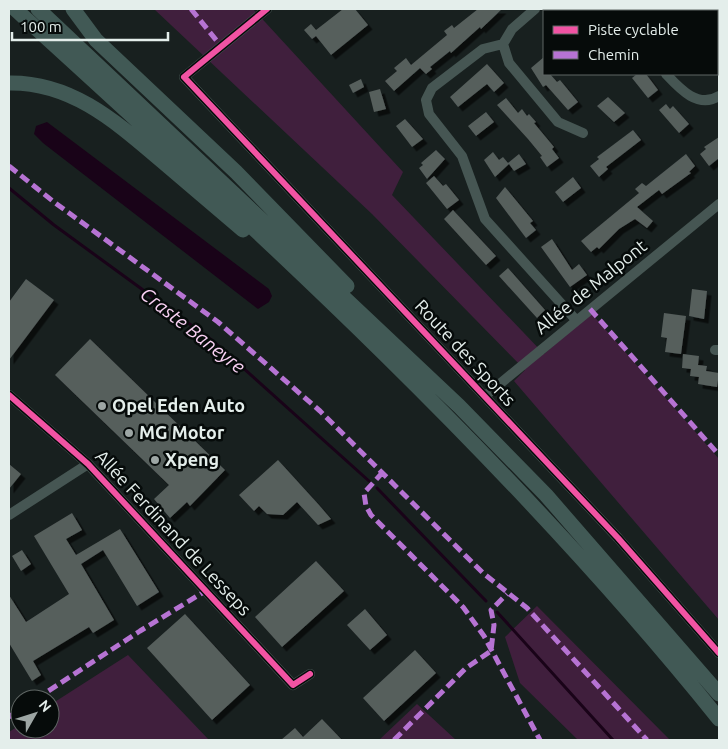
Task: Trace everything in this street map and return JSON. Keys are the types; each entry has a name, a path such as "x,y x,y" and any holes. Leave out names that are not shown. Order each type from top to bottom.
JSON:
{"highway":[{"path":"15,9 240,214 395,364 524,497 682,672 719,719"},
{"path":"38,9 459,406"},
{"path":"73,9 96,40 236,172 356,295 546,496 719,694"},
{"path":"9,83 53,88 70,94 109,116 246,232 524,497"}],"street":[{"path":"535,9 512,29 502,44 483,49 432,88 426,100 429,114 462,156 485,219 576,320"},
{"name":"Route des Sports","path":"264,10 184,77 618,538 719,653"},
{"path":"502,44 509,63 558,122 583,133"},
{"path":"667,75 696,99 708,101 719,96"},
{"name":"Allée de Malpont","path":"485,396 719,204"},
{"name":"Allée Ferdinand de Lesseps","path":"9,394 88,464 293,685 310,674"},
{"path":"9,515 88,464"}],"shaded area":[{"path":"154,9 253,9 403,172 392,195 544,354 591,313 719,459 719,620 514,381 525,370 372,214"},
{"path":"47,122 269,289 272,296 269,302 258,309 43,143 34,134 36,126"},
{"path":"537,606 670,740 578,740 520,683 505,637"},
{"path":"128,655 209,740 9,740 10,731 10,739 60,739 60,699"},
{"path":"417,704 456,740 379,740"}],"building":[{"path":"343,9 355,9 368,25 331,55 316,36 312,39 304,30 311,24 316,30"},
{"path":"478,9 502,9 481,29 480,27 451,53 450,51 430,67 432,69 426,74 420,68 394,91 385,81 397,71 394,68 406,58 411,65 447,35 444,31 452,25 454,28"},
{"path":"543,58 543,75 551,75 557,82 560,80 578,102 568,110 546,85 543,87 531,68"},
{"path":"487,64 504,83 494,92 487,84 458,107 450,97"},
{"path":"636,75 647,75 658,90 648,98 632,78"},
{"path":"361,79 364,87 353,93 349,85"},
{"path":"380,89 386,109 374,112 369,92"},
{"path":"608,97 625,113 614,122 597,106"},
{"path":"506,98 518,113 522,109 527,116 529,114 554,147 552,149 559,158 547,167 540,157 542,156 497,105"},
{"path":"666,104 670,109 673,106 689,124 679,133 659,110"},
{"path":"486,112 494,122 476,136 468,126"},
{"path":"405,119 423,139 412,147 396,126"},
{"path":"633,130 641,140 606,167 608,169 599,177 590,166 599,159 597,157"},
{"path":"719,137 719,158 709,166 700,154 706,149 704,147"},
{"path":"436,150 445,159 427,179 419,168 423,165 421,163"},
{"path":"493,152 499,160 503,157 508,163 519,154 526,164 514,171 509,164 495,177 484,160"},
{"path":"686,154 695,166 689,172 691,173 662,194 659,190 637,207 653,221 647,228 635,219 619,229 599,249 597,247 591,252 581,241 639,193 635,189 642,183 646,186"},
{"path":"434,176 443,186 446,184 459,200 447,209 426,183"},
{"path":"573,177 581,188 563,202 555,192"},
{"path":"505,187 533,221 530,223 536,230 526,238 496,198"},
{"path":"453,210 496,256 486,265 444,219"},
{"path":"552,239 572,270 579,264 587,275 570,287 541,247"},
{"path":"508,268 545,310 537,318 499,276"},
{"path":"26,279 54,300 9,360 9,302"},
{"path":"692,289 707,291 704,319 689,316"},
{"path":"664,313 686,316 681,354 665,352 667,338 661,337"},
{"path":"90,339 225,470 190,506 187,502 170,518 154,499 169,485 55,375"},
{"path":"683,354 699,356 698,365 707,366 706,371 719,373 717,387 698,384 699,377 690,376 691,369 682,368"},
{"path":"278,460 331,519 318,525 297,502 283,515 267,514 259,506 254,511 239,495"},
{"path":"9,464 21,474 9,489"},
{"path":"72,513 82,530 66,539 76,555 120,529 159,592 137,606 103,550 81,564 114,620 93,633 89,627 33,661 41,675 32,681 9,643 9,595 26,622 69,594 34,536"},
{"path":"22,550 31,564 21,571 12,556"},
{"path":"316,561 344,591 282,647 255,617"},
{"path":"365,609 387,635 370,650 347,625"},
{"path":"185,614 250,685 212,720 147,648"},
{"path":"415,650 436,673 384,721 363,698"},
{"path":"322,719 342,740 281,740 295,728 303,737"}],"waterway":[{"name":"Craste Baneyre","path":"9,188 54,225 213,341 369,481"},
{"name":"Craste Baneyre","path":"377,488 486,601"},
{"name":"Craste Baneyre","path":"497,612 613,740"}],"marked path":[{"path":"191,9 221,46"},
{"path":"9,166 54,202 218,322 320,411 483,573 527,608 647,740"},
{"path":"590,309 719,455"},
{"path":"383,472 364,493 366,506 371,515 463,607 484,636 540,740"},
{"path":"51,689 207,590"},
{"path":"394,740 466,668 491,651 494,625 491,610 507,594"}],"cycle path":[{"path":"267,9 184,77 618,538 719,653"},
{"path":"9,395 88,464 293,685 310,674"}],"place":[{"name":"Opel Eden Auto","path":"102,406"},
{"name":"MG Motor","path":"129,433"},
{"name":"Xpeng","path":"155,460"}]}
